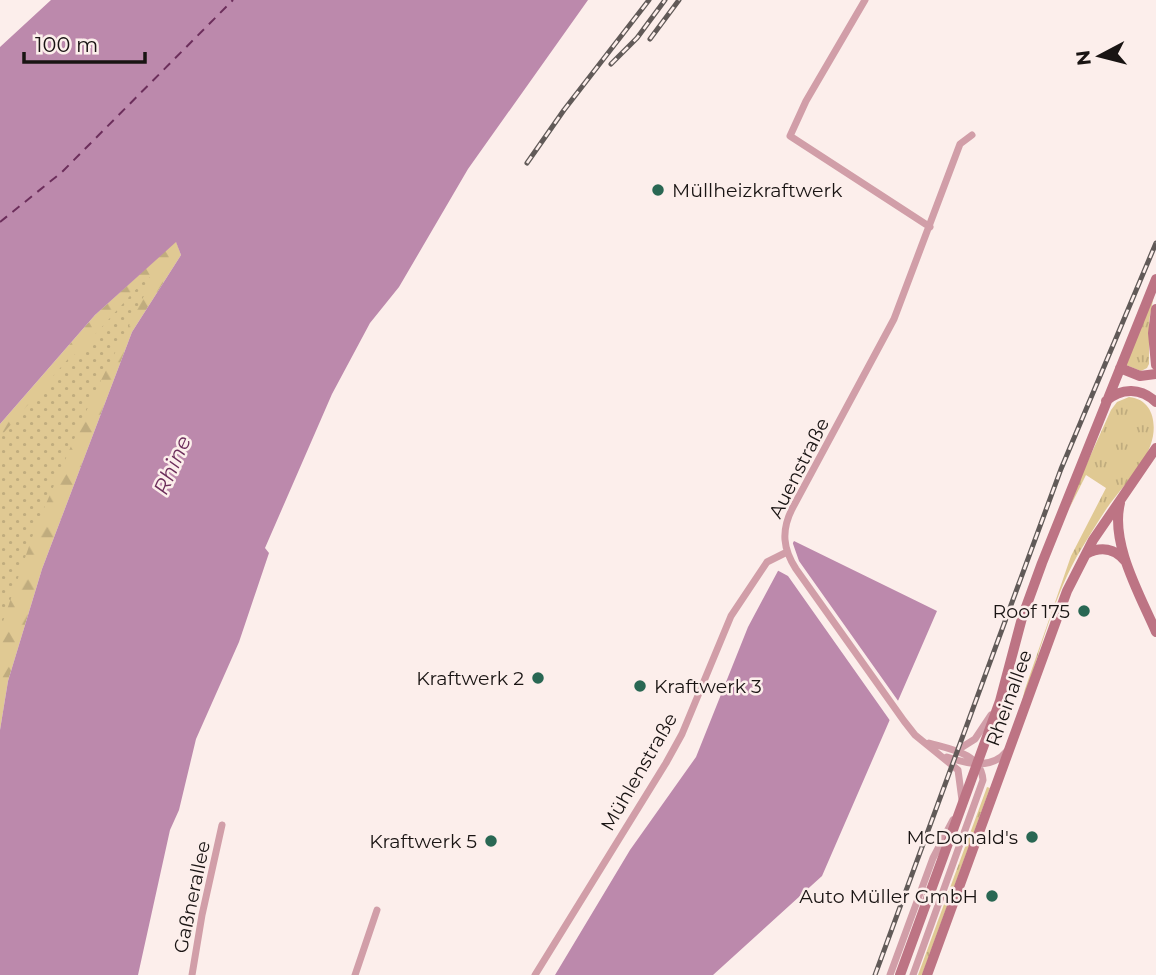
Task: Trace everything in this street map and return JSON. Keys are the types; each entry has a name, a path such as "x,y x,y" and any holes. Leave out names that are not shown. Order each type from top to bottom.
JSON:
{"main road":[{"name":"Rheinallee","path":"900,975 1000,701 1022,618 1156,279"},
{"path":"1156,309 1153,342 1156,365"},
{"path":"1119,368 1137,375 1156,374"},
{"path":"1106,401 1119,393 1133,391 1147,395 1156,402"},
{"name":"Rheinallee","path":"927,975 1059,612 1086,554 1156,448"},
{"path":"1121,499 1117,528 1127,562 1156,632"},
{"path":"1086,554 1096,549 1106,549 1116,552 1127,562"}],"street":[{"path":"865,0 806,101 790,136 930,227"},
{"name":"Auenstraße","path":"786,552 785,530 789,514 894,318 960,144 972,135"},
{"path":"786,552 900,716 959,773 962,806"},
{"name":"Mühlenstraße","path":"535,975 666,763 691,713 722,634 745,594 767,562 786,552"},
{"path":"956,751 975,738 1000,701"},
{"path":"913,975 983,780 971,757 922,740"},
{"path":"940,754 977,764 998,760 1011,746"},
{"name":"Rheinallee","path":"890,975 939,845 962,806"},
{"name":"Gaßnerallee","path":"192,975 222,825"},
{"path":"355,975 377,909"}],"green space":[{"path":"176,241 181,255 132,332 42,569 8,681 0,730 0,424 95,315"},
{"path":"148,276 152,280 92,398 35,529 0,630 0,437 68,359 80,351"},
{"path":"1154,295 1149,321 1149,364 1141,371 1126,365"},
{"path":"1129,397 1142,401 1150,410 1154,429 1150,446 1140,465 1099,520 1067,576 1019,713 1071,556 1106,488 1086,475 1069,509 1111,410 1117,402"},
{"path":"987,787 990,788 922,975 918,975"}],"water":[{"name":"Rhine","path":"51,0 588,0 468,169 399,287 370,323 332,394 265,548 269,553 239,642 196,739 179,810 170,830 138,975 0,975 0,730 8,681 42,569 132,332 181,255 176,242 95,315 0,424 0,47"},
{"path":"794,541 937,611 822,876 713,975 555,975 630,850 696,757 748,627"}],"pier":[{"path":"791,538 799,561 901,705 891,722 788,576 775,569"}],"ferry route":[{"path":"0,222 62,172 233,0"}],"railway":[{"path":"527,163 564,110 649,0"},
{"path":"611,64 637,38 665,0"},
{"path":"650,39 679,0"},
{"path":"875,975 1061,469 1156,243"}],"place":[{"name":"Müllheizkraftwerk","path":"658,190"},
{"name":"Roof 175","path":"1084,611"},
{"name":"Kraftwerk 2","path":"538,678"},
{"name":"Kraftwerk 3","path":"640,686"},
{"name":"McDonald's","path":"1032,837"},
{"name":"Kraftwerk 5","path":"491,841"},
{"name":"Auto Müller GmbH","path":"992,896"}]}
